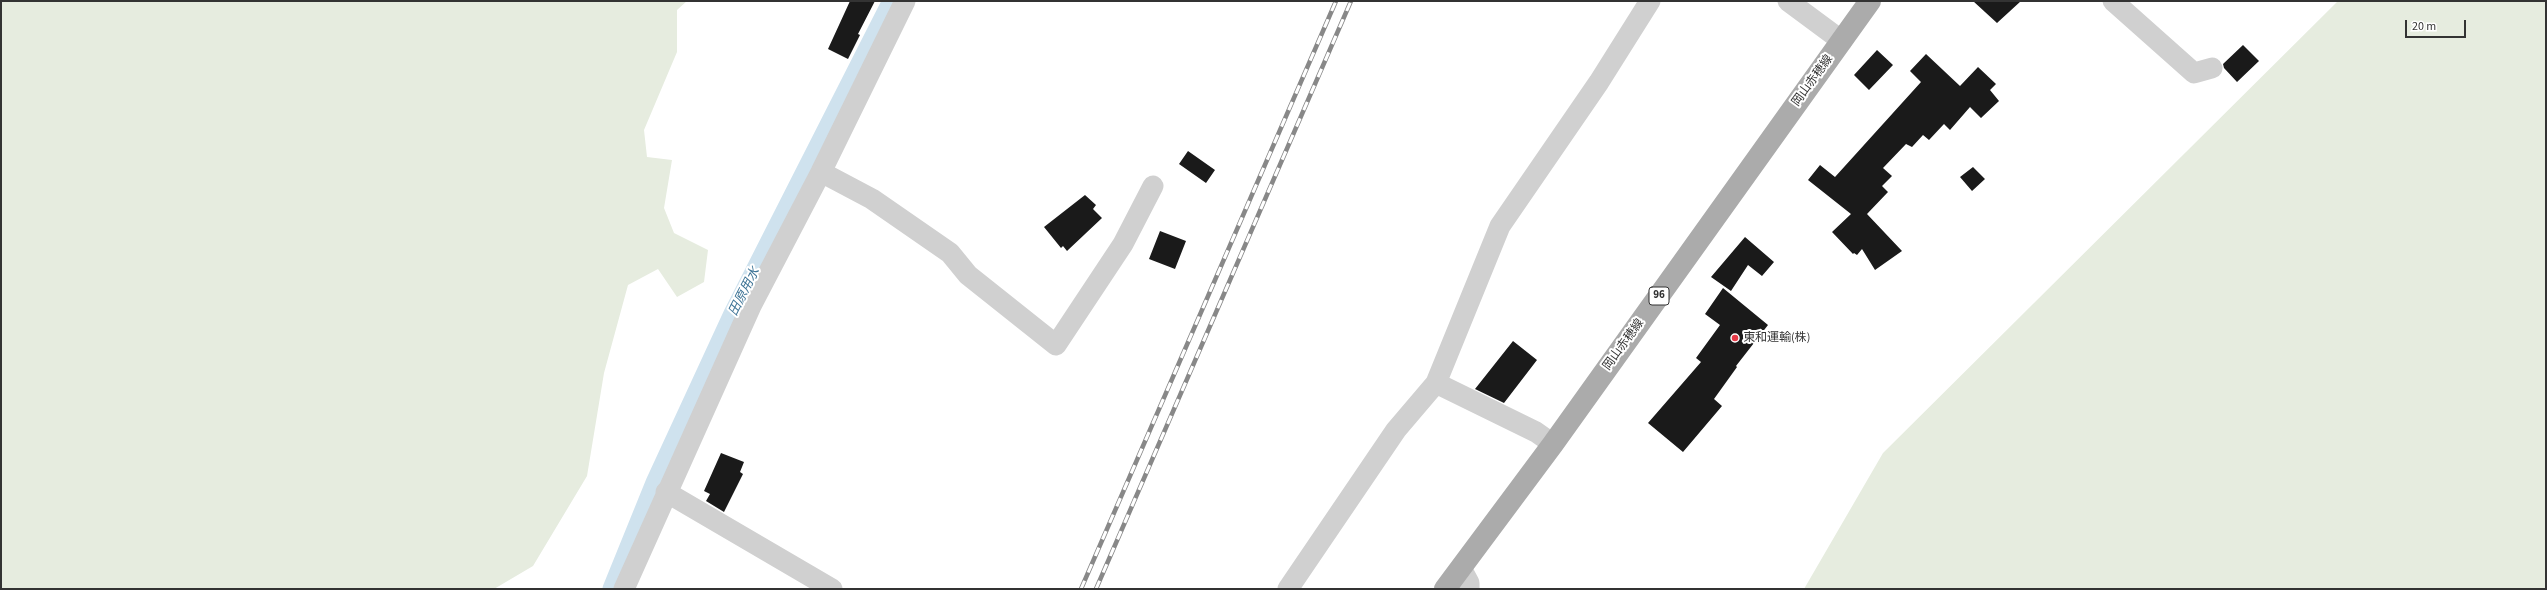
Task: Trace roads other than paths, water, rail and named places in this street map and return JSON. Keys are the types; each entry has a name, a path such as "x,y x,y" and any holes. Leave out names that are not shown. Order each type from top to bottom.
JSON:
{"main road":[{"name":"岡山赤穂線","path":"1446,589 1553,444 1870,1"}],"street":[{"path":"624,589 666,492 751,306 821,172 905,1"},
{"path":"1288,589 1396,430 1436,383 1500,226 1599,82 1650,1"},
{"path":"1788,1 1842,41"},
{"path":"2113,1 2194,73 2212,68"},
{"path":"821,172 872,199 950,254 968,275 1056,345 1123,244 1153,186"},
{"path":"1436,383 1536,432 1553,444"},
{"path":"666,492 832,589"},
{"path":"1461,568 1469,583 1469,589"}],"waterway":[{"name":"田原用水","path":"613,589 656,483 734,314 893,1"}],"railway":[{"path":"1081,589 1336,1"},
{"path":"1096,589 1351,1"}],"place":[{"name":"東和運輸(株)","path":"1735,338"}]}
